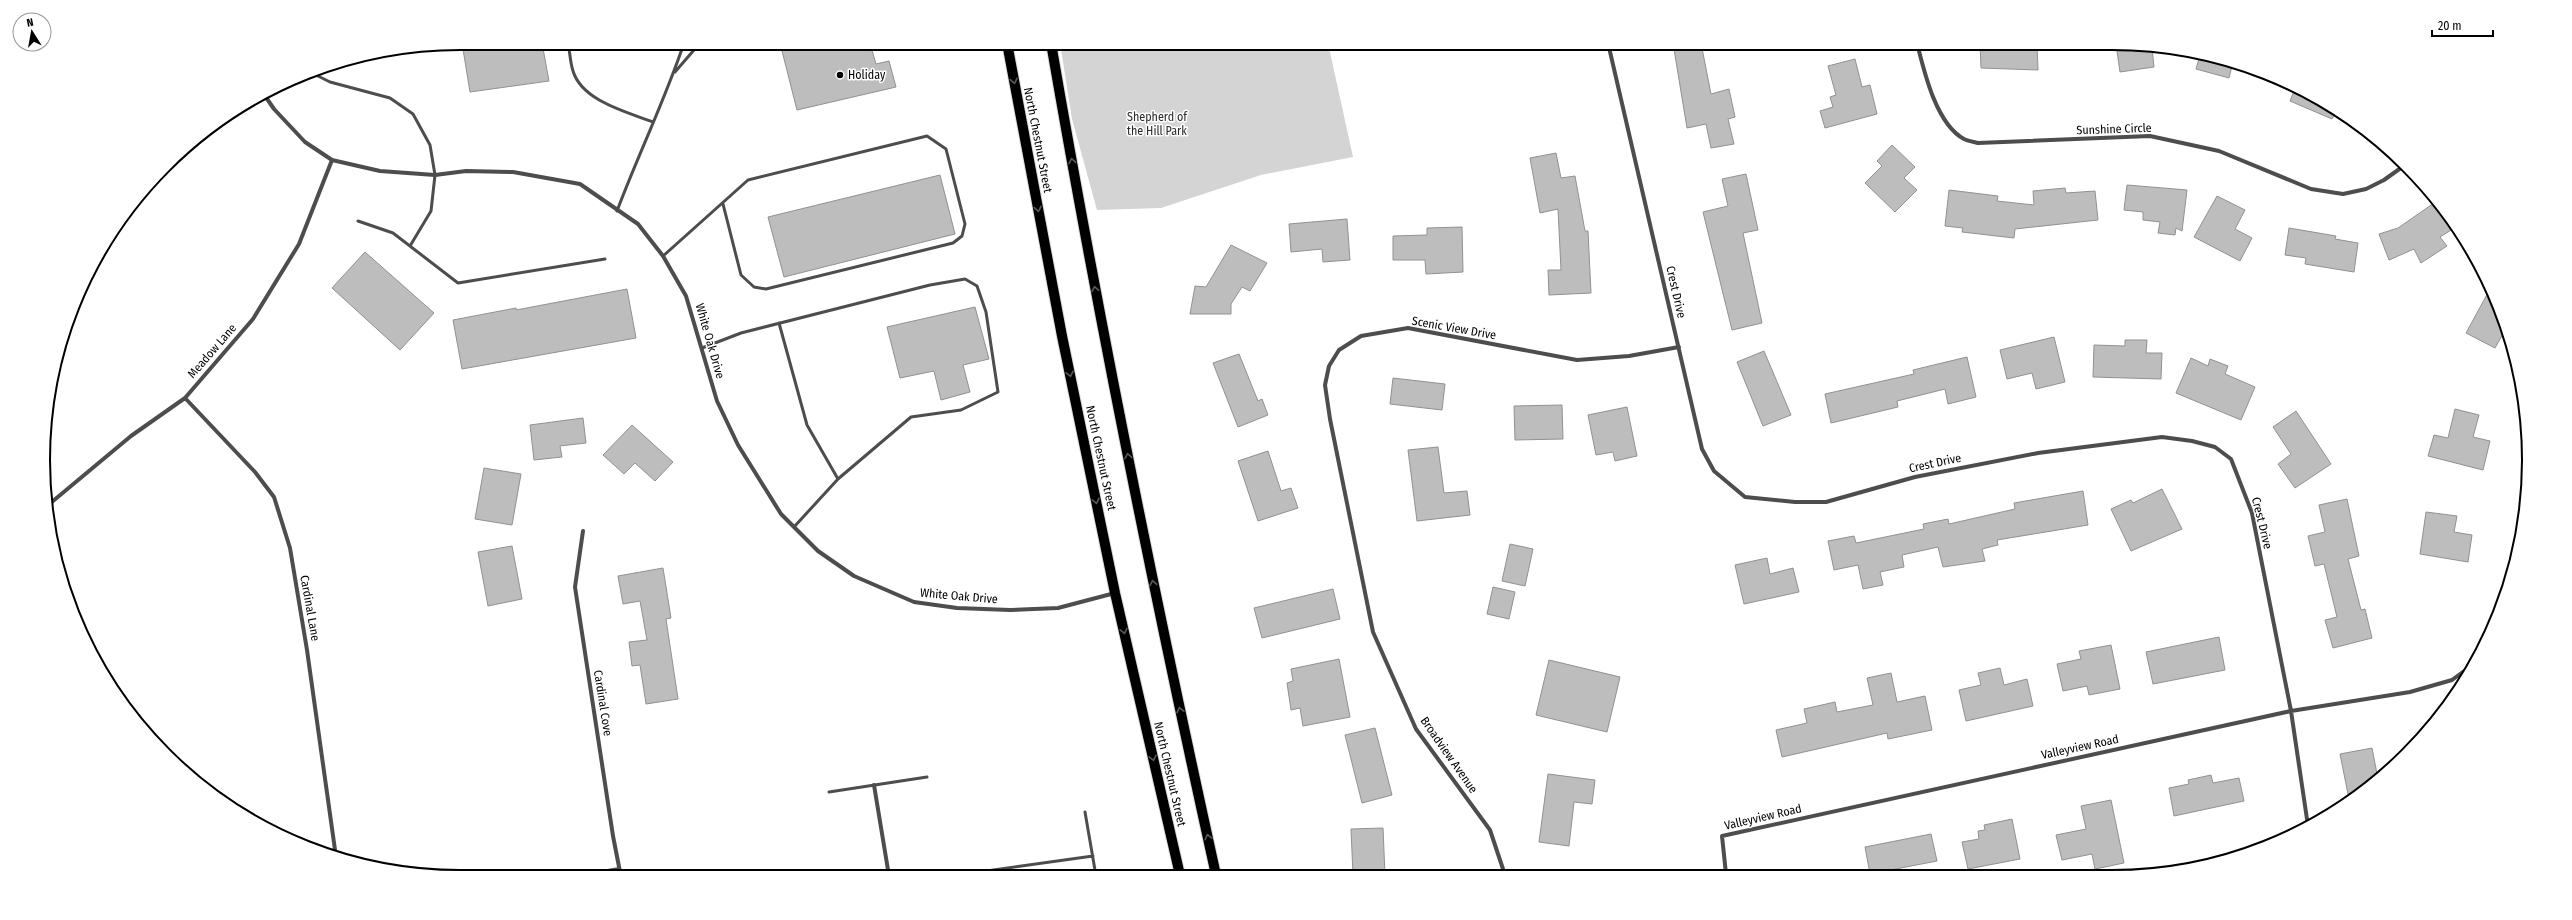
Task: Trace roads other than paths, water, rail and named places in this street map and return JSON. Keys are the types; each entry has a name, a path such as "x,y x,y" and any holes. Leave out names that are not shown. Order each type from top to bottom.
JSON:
{"main road":[{"name":"North Chestnut Street","path":"1008,50 1062,336 1115,593 1179,870"},
{"name":"North Chestnut Street","path":"1051,50 1102,327 1167,655 1215,870"}],"street":[{"name":"Crest Drive","path":"1610,50 1702,449 1714,471 1745,496 1795,502 1826,502 1915,477 2038,453 2162,437 2215,447 2231,459 2252,513 2292,711 2307,820"},
{"name":"Sunshine Circle","path":"1920,50 1926,76 1942,114 1950,127 1964,139 1978,143 2150,136 2219,151 2311,189 2343,194 2366,189 2384,180 2400,168"},
{"name":"White Oak Drive","path":"267,99 274,109 305,142 332,160 380,171 435,175 466,171 513,172 580,184 616,211 638,224 663,256 686,296 717,401 738,445 781,514 818,551 854,576 914,602 957,608 1010,610 1058,608 1115,593"},
{"name":"Meadow Lane","path":"53,501 131,436 185,398 253,319 299,244 332,160"},
{"name":"Scenic View Drive","path":"1362,574 1325,385 1329,366 1339,350 1361,336 1408,328 1577,360 1629,356 1679,347"},
{"name":"Cardinal Lane","path":"185,398 255,472 274,498 290,548 308,650 335,850"},
{"name":"Cardinal Cove","path":"583,531 575,587 619,869"},
{"name":"Broadview Avenue","path":"1362,574 1373,632 1416,729 1490,830 1503,870"},
{"name":"Valleyview Road","path":"1726,870 1722,836 2292,711 2410,692 2452,680 2463,672"},
{"path":"874,785 888,870"},
{"path":"613,870 619,869"}],"lane":[{"path":"569,50 573,72 584,88 605,103 652,122"},
{"path":"616,211 652,122 674,73 682,50"},
{"path":"674,73 694,50"},
{"path":"318,76 330,82 390,98 413,114 430,145 435,175 431,211 410,246"},
{"path":"663,256 723,204 748,180 927,136 946,149 965,224 962,236 953,243 766,289 754,287 741,275 723,204"},
{"path":"358,221 393,233 458,283 605,259"},
{"path":"702,348 741,332 930,285 965,279 977,286 986,312 998,392 961,410 912,416 838,479 794,527"},
{"path":"779,323 807,425 838,479"},
{"path":"829,792 927,778"},
{"path":"1085,812 1095,870"},
{"path":"994,870 1093,856"}],"place":[{"name":"Holiday","path":"840,75"}],"park label":[{"name":"Shepherd of the Hill Park","path":"1157,124"}]}
